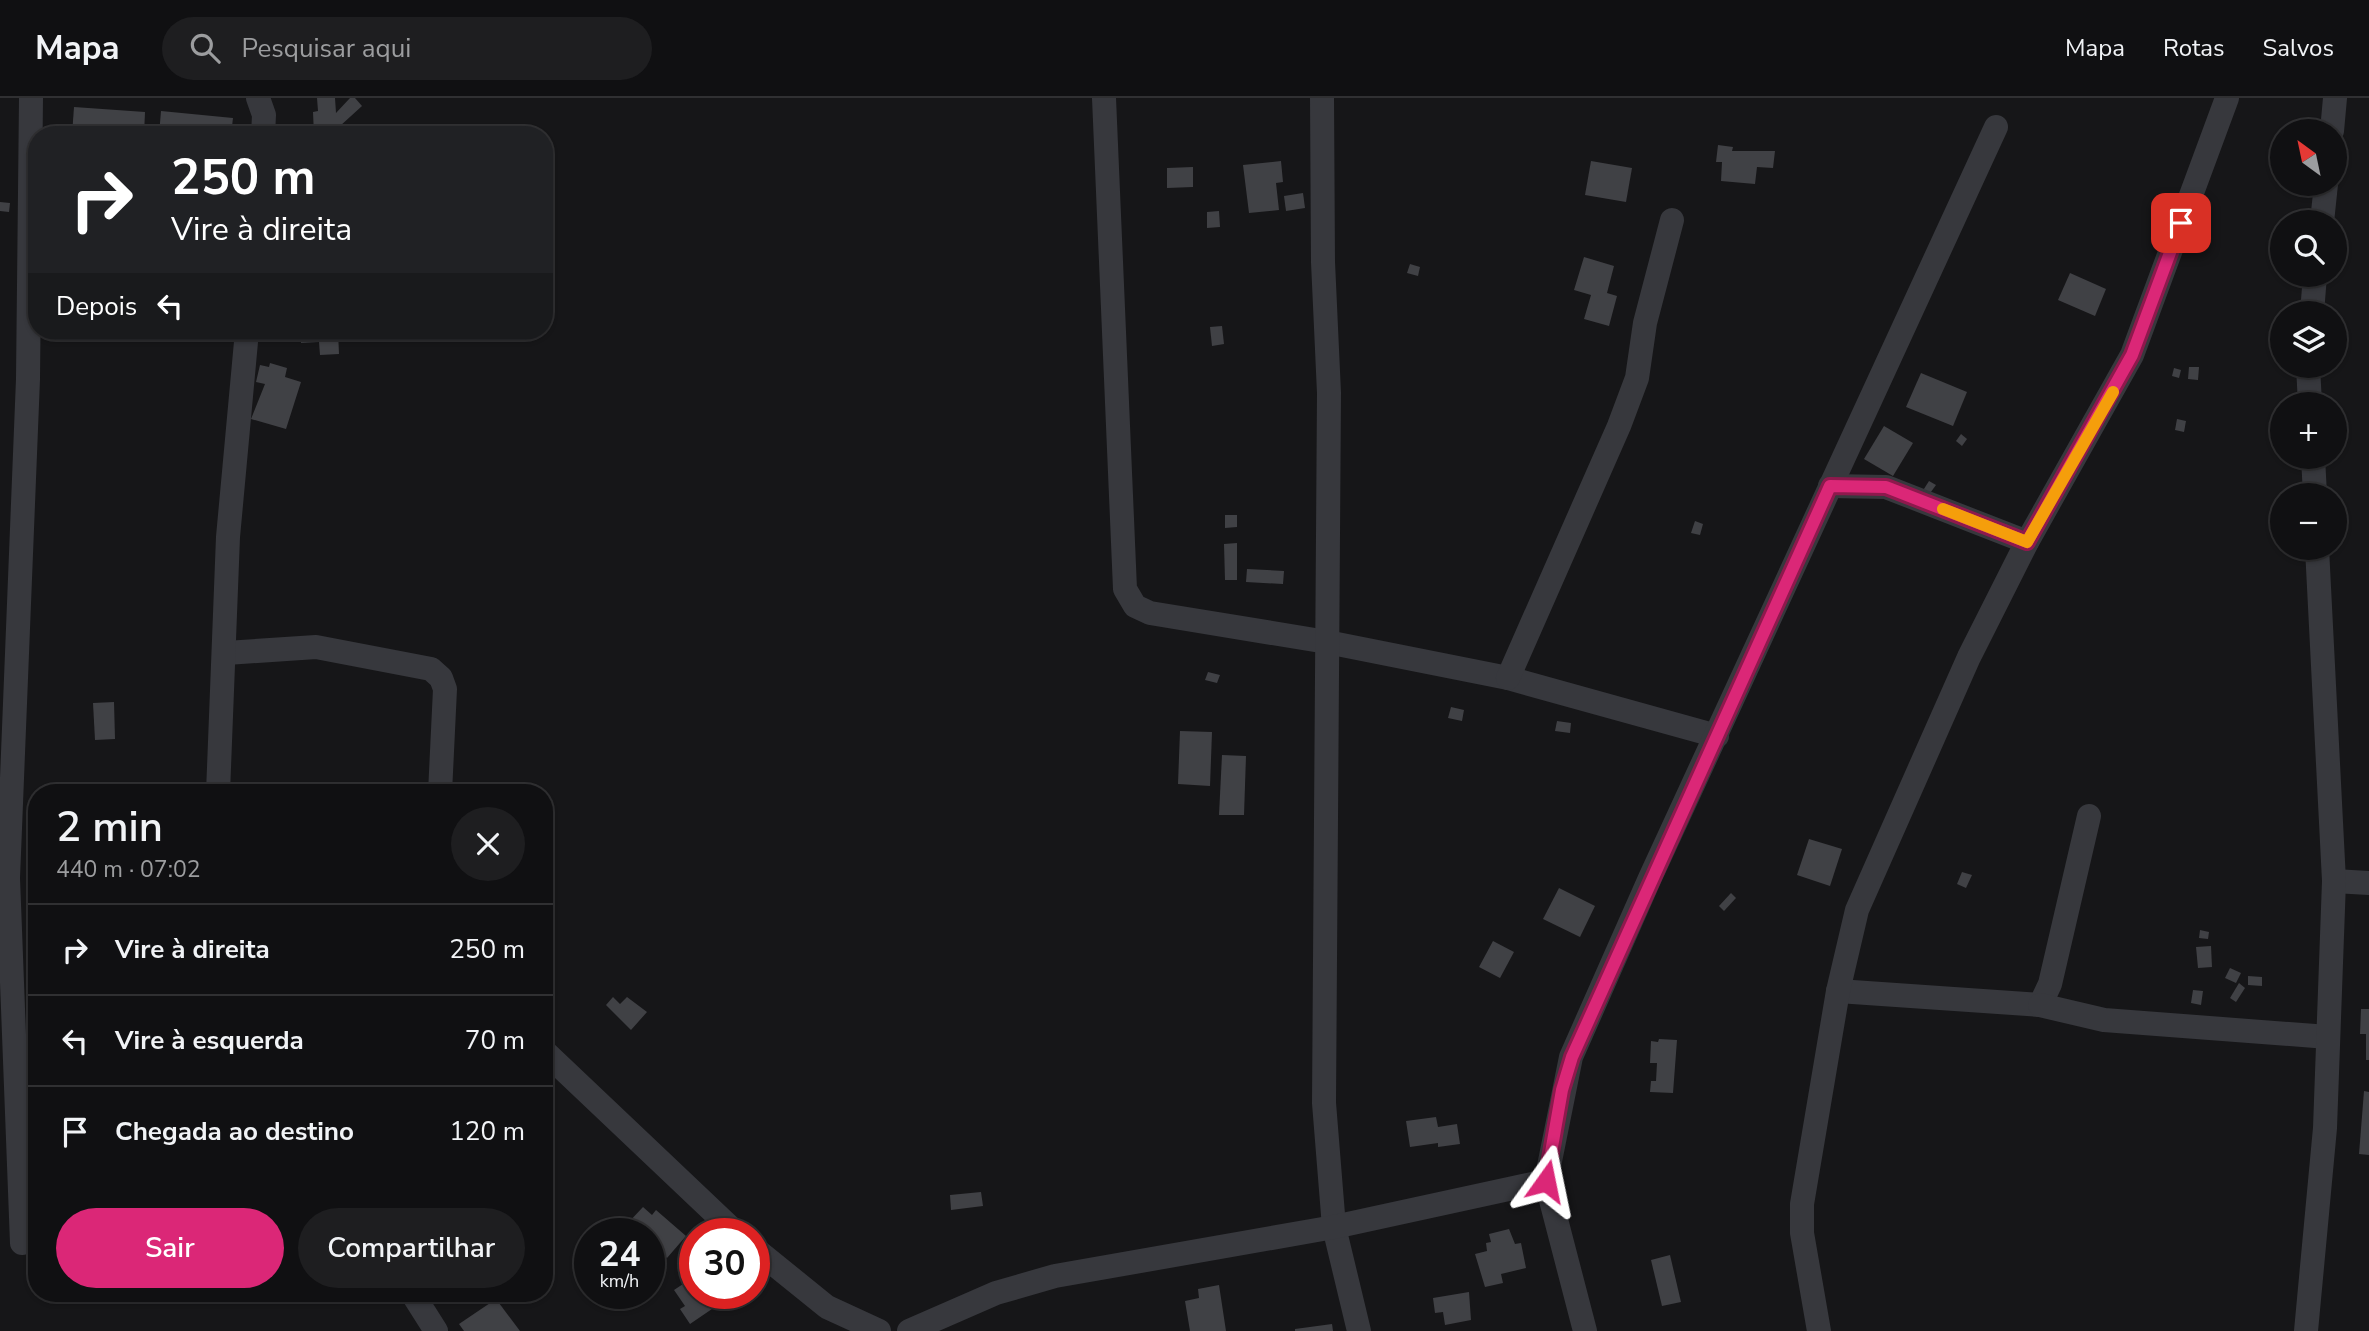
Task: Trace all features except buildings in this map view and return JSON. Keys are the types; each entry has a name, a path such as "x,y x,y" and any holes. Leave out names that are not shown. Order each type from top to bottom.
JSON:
{"street":[{"path":"31,98 31,126"},
{"path":"258,98 264,116 263,126"},
{"path":"1104,98 1125,589 1135,606 1150,613 1327,642 1508,678 1717,736"},
{"path":"1322,98 1329,393 1324,1102 1334,1227 1359,1331"},
{"path":"1819,1331 1806,1261 1802,1203 1838,991 1857,910 1969,657 2027,542 2132,355 2227,98"},
{"path":"2333,119 2335,98"},
{"path":"1585,1331 1546,1181 1562,1090 1572,1057 1830,486 1996,127"},
{"path":"1508,678 1619,426 1637,378 1645,323 1672,219"},
{"path":"19,1243 8,878 28,340"},
{"path":"219,784 226,653 228,537 246,340"},
{"path":"1830,486 1886,487 2027,542"},
{"path":"2306,1331 2325,1128 2334,881 2319,560"},
{"path":"226,653 316,647 431,669 441,678 445,689 440,784"},
{"path":"2040,1005 2050,985 2089,816"},
{"path":"2334,881 2369,883"},
{"path":"1838,991 2040,1005 2104,1020 2328,1037"},
{"path":"553,1060 720,1218"},
{"path":"909,1331 996,1293 1044,1279 1334,1227 1546,1181"},
{"path":"770,1261 827,1307 879,1331"},
{"path":"418,1302 436,1331"}],"slow traffic":[{"path":"1943,509 2027,542 2113,392"}],"route":[{"path":"1546,1181 1560,1116 1562,1090 1572,1057 1650,878 1830,486 1886,487 2027,542 2132,355 2181,223"}]}
